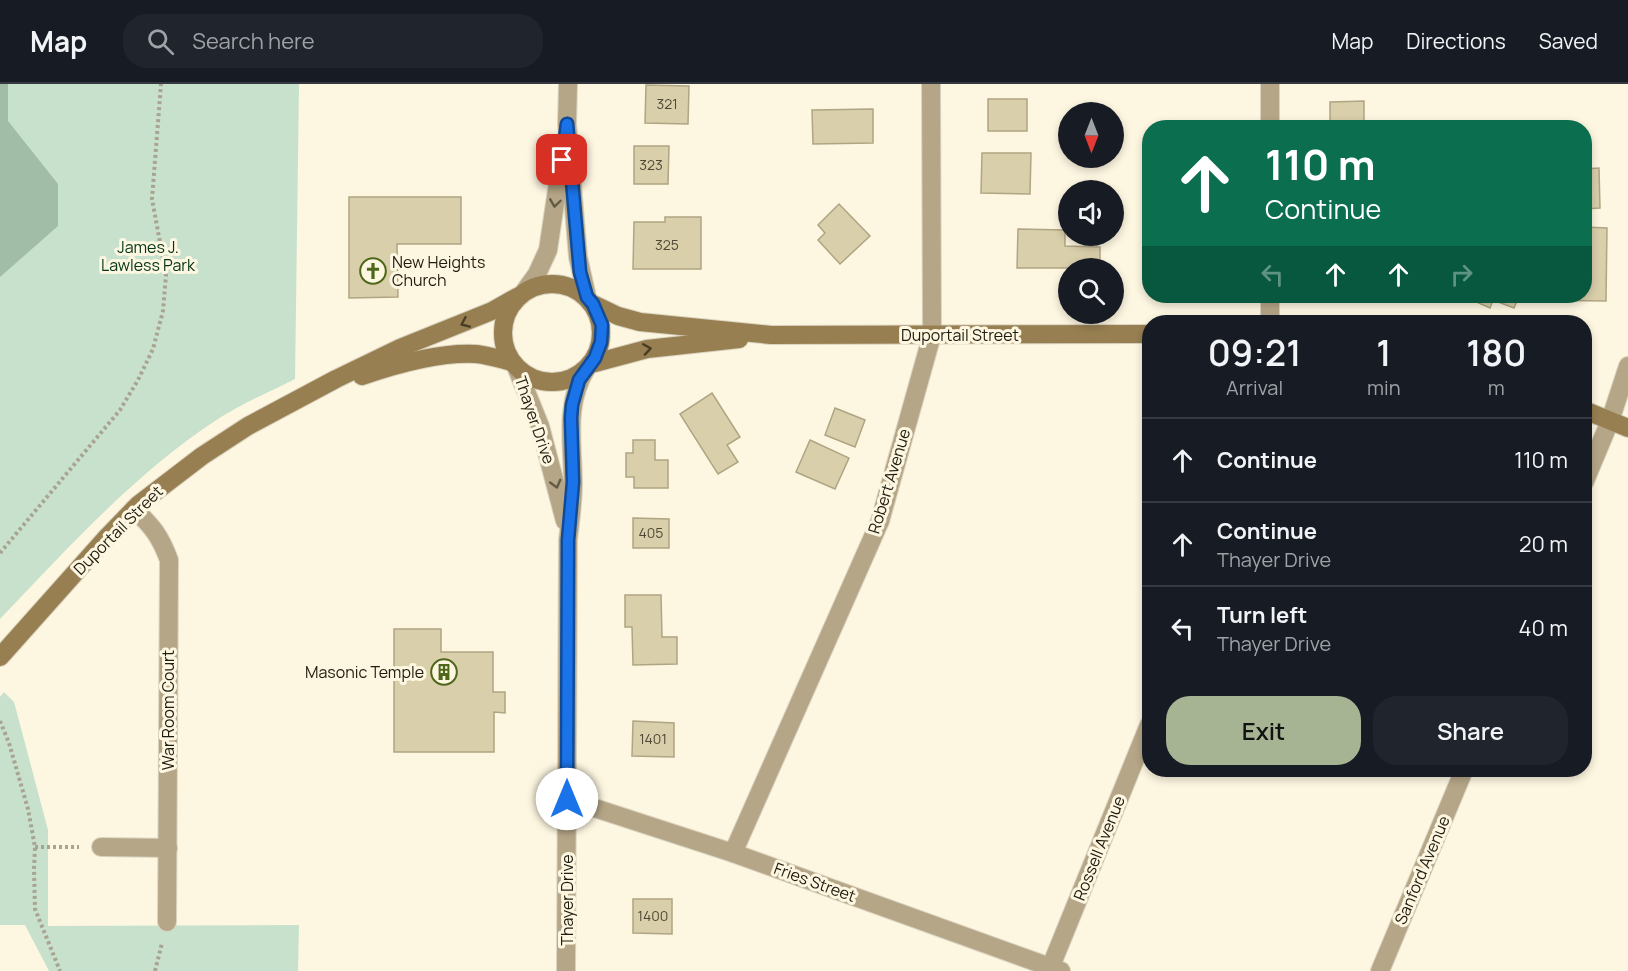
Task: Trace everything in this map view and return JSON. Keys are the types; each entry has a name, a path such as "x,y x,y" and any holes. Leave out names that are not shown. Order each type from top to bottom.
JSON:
{"main road":[{"path":"556,283 572,287 590,301 602,325 601,342 589,367 572,378 556,382 540,380 515,365 506,350 502,334 505,318 521,294 539,285 556,283"},
{"name":"Duportail Street","path":"0,657 134,509 169,480 224,441 368,363 492,311 521,294"},
{"name":"Duportail Street","path":"590,301 618,316 640,322 771,335 1142,334"},
{"name":"Duportail Street","path":"589,367 607,358 653,348 771,335"},
{"name":"Duportail Street","path":"286,407 373,372 441,357 479,354 515,365"},
{"path":"1592,413 1628,428"}],"street":[{"path":"568,84 567,124 578,258 590,301"},
{"name":"Robert Avenue","path":"733,853 880,521 932,335 931,84"},
{"path":"1270,84 1270,120"},
{"path":"521,294 537,274 548,250 567,124"},
{"name":"Thayer Drive","path":"515,365 540,426 560,498 568,540"},
{"path":"1592,464 1610,421 1628,366"},
{"name":"Thayer Drive","path":"566,971 568,540 573,504 572,405 579,380 589,367"},
{"name":"War Room Court","path":"134,509 157,532 169,560 167,922"},
{"name":"Rossell Avenue","path":"1054,970 1142,743"},
{"name":"Sanford Avenue","path":"1380,971 1461,777"},
{"name":"Fries Street","path":"567,799 733,853 1054,970"},
{"path":"101,847 168,848"}],"path":[{"path":"0,553 120,410 153,349 163,311 166,276 152,199 161,84"},
{"path":"0,721 9,743 28,809 35,847 34,909 60,971"},
{"path":"35,847 101,847"},
{"path":"155,971 167,922"}],"green space":[{"name":"James J. Lawless Park","path":"0,84 299,84 295,379 227,413 158,463 103,513 0,619"},
{"path":"0,84 8,84 8,121 58,184 58,226 0,277"},
{"path":"4,692 14,702 48,830 48,926 299,925 298,971 49,971 25,925 0,925 0,697"}],"building":[{"path":"646,85 689,86 688,124 645,123"},
{"path":"988,99 1027,99 1027,131 988,131"},
{"path":"1364,101 1364,120 1330,120 1330,102"},
{"path":"873,109 873,143 813,144 812,110"},
{"path":"634,146 669,146 668,184 634,184"},
{"path":"982,153 1031,153 1030,194 981,193"},
{"path":"1592,168 1599,168 1600,208 1592,208"},
{"name":"New Heights Church","path":"349,197 461,197 461,244 397,244 398,297 349,298"},
{"path":"839,204 870,236 840,264 818,240 825,233 818,225"},
{"path":"665,217 701,217 701,269 633,269 634,222 665,222"},
{"path":"1592,227 1607,228 1606,301 1592,301"},
{"path":"1018,229 1058,230 1058,246 1100,247 1100,258 1058,258 1058,268 1017,268"},
{"path":"1479,303 1492,303 1490,308"},
{"path":"1501,303 1516,303 1514,308"},
{"path":"712,393 740,437 727,445 738,462 718,474 680,414"},
{"path":"835,408 865,420 855,447 825,435"},
{"path":"633,440 655,440 655,460 668,460 668,488 634,488 634,477 626,477 626,453 633,453"},
{"path":"810,440 849,458 835,489 796,472"},
{"path":"633,518 669,519 669,548 633,548"},
{"path":"625,595 661,595 662,637 677,637 677,664 633,665 632,627 625,627"},
{"name":"Masonic Temple","path":"394,629 441,629 441,652 493,652 493,692 505,692 505,713 494,712 494,752 394,752"},
{"path":"633,721 674,723 674,757 632,756"},
{"path":"633,899 672,899 672,934 633,933"}],"place":[{"name":"New Heights Church","path":"373,271"},
{"name":"Masonic Temple","path":"444,672"}],"route":[{"path":"562,160 567,124 580,272 587,297 593,304 602,325 601,342 595,358 579,380 575,392 571,418 573,504 568,540 567,799"}]}
